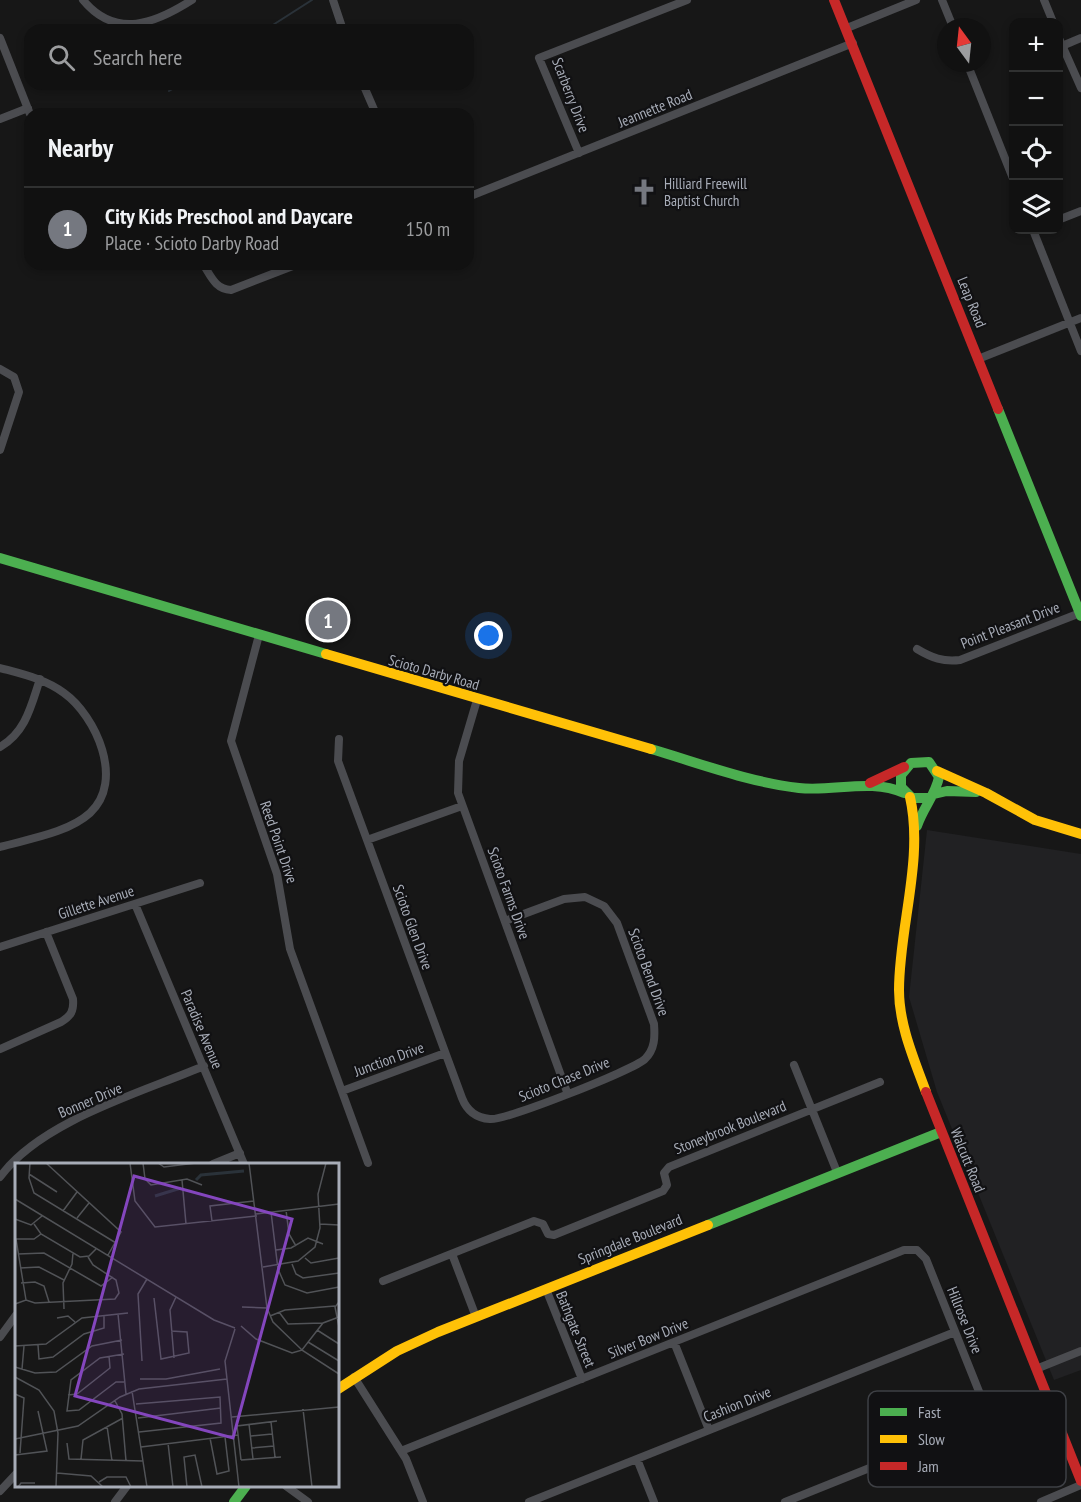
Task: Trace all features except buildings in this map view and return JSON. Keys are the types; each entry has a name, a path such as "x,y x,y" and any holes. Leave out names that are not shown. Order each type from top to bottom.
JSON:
{"street":[{"path":"83,0 98,14 127,24 158,21 192,0"},
{"path":"333,0 341,24"},
{"name":"Scarberry Drive","path":"579,153 539,58 687,0"},
{"name":"Leap Road","path":"834,0 1080,615"},
{"path":"847,28 916,0"},
{"path":"942,0 949,18"},
{"path":"1044,0 1051,18"},
{"path":"0,38 28,108"},
{"path":"1063,46 1081,38"},
{"name":"Jeannette Road","path":"474,195 853,43"},
{"path":"1063,48 1081,88"},
{"path":"971,72 1014,180"},
{"path":"366,90 373,108"},
{"path":"0,119 24,112"},
{"path":"1063,218 1081,211"},
{"path":"1035,234 1081,351"},
{"path":"207,270 222,290 231,290 283,270"},
{"path":"978,359 1081,318"},
{"path":"0,369 14,377 20,393 0,450"},
{"name":"Scioto Darby Road","path":"0,558 477,700 783,787 824,790 864,786 894,787 907,795"},
{"name":"Point Pleasant Drive","path":"917,649 934,659 947,662 960,660 1080,615"},
{"name":"Reed Point Drive","path":"259,635 231,741 277,874 290,950 368,1163"},
{"path":"0,668 40,679 66,694 77,705 93,730 105,768 100,798 90,813 73,824 0,847"},
{"path":"0,747 18,734 24,724 40,679"},
{"name":"Scioto Farms Drive","path":"477,700 459,761 458,793 567,1092"},
{"name":"Scioto Glen Drive","path":"339,739 338,761 445,1053 464,1103 478,1117"},
{"path":"982,793 950,791 916,800 907,795 899,780 904,767 909,763 923,760 950,780 982,793 1040,824 1081,834"},
{"name":"Scioto Darby Road","path":"864,786 904,767"},
{"path":"931,796 939,783 938,771"},
{"name":"Walcutt Road","path":"907,795 914,815 914,835 899,1006 902,1023 941,1132 1045,1391"},
{"name":"Walcutt Road","path":"914,835 931,796"},
{"path":"367,840 462,806"},
{"name":"Gillette Avenue","path":"0,947 200,883"},
{"name":"Scioto Bend Drive","path":"505,921 564,899 585,897 604,906 617,923 654,1024 653,1049"},
{"name":"Paradise Avenue","path":"135,904 244,1163"},
{"path":"0,1049 61,1022 70,1017 74,1009 73,999 46,932"},
{"name":"Scioto Chase Drive","path":"478,1117 496,1119 635,1066 653,1049"},
{"name":"Junction Drive","path":"342,1090 445,1053"},
{"path":"794,1065 837,1172"},
{"name":"Bonner Drive","path":"0,1177 22,1152 62,1125 204,1066"},
{"name":"Stoneybrook Boulevard","path":"383,1281 534,1221 543,1224 550,1235 564,1232 663,1191 667,1185 664,1173 669,1167 880,1082"},
{"name":"Springdale Boulevard","path":"339,1388 397,1351 476,1317 941,1132"},
{"path":"215,1163 240,1153"},
{"name":"Hillrose Drive","path":"904,1250 911,1248 923,1253 979,1391"},
{"name":"Silver Bow Drive","path":"401,1451 904,1250"},
{"path":"452,1254 476,1317"},
{"name":"Bathgate Street","path":"546,1289 582,1379"},
{"path":"0,1337 15,1316"},
{"name":"Cashion Drive","path":"529,1502 955,1332"},
{"path":"674,1342 709,1430"},
{"path":"1036,1369 1081,1351"},
{"path":"354,1377 401,1451 423,1502"},
{"name":"Walcutt Road","path":"1066,1445 1081,1483"},
{"path":"637,1459 654,1502"},
{"name":"Hillrose Drive","path":"785,1502 868,1469"},
{"path":"0,1491 15,1475"},
{"path":"1041,1502 1081,1483"},
{"path":"115,1502 126,1487"},
{"path":"234,1502 245,1487"},
{"path":"289,1487 308,1502"}],"shaded area":[{"path":"927,830 1081,854 1081,1370 1054,1380 937,1092 909,997"}],"waterway":[{"path":"274,24 312,0"}],"traffic: fast":[{"path":"998,409 1081,616"},
{"path":"0,558 326,654"},
{"path":"651,749 742,777 780,785 812,789 879,786 904,793"},
{"path":"917,826 939,777 929,762 911,763 901,775 901,787 912,798 929,798"},
{"path":"934,794 947,791 976,792"},
{"path":"708,1225 941,1132"},
{"path":"234,1502 245,1487"}],"traffic: slow":[{"path":"326,654 651,749"},
{"path":"937,771 986,793 1035,820 1081,834"},
{"path":"910,797 914,821 913,869 899,990 908,1042 926,1092"},
{"path":"339,1388 397,1351 438,1332 708,1225"}],"traffic: jam":[{"path":"834,0 998,409"},
{"path":"870,783 904,767"},
{"path":"926,1092 1045,1391"},
{"path":"1066,1443 1081,1481"}],"place":[{"name":"Hilliard Freewill Baptist Church","path":"644,192"},
{"name":"City Kids Preschool and Daycare","path":"328,620"}]}
